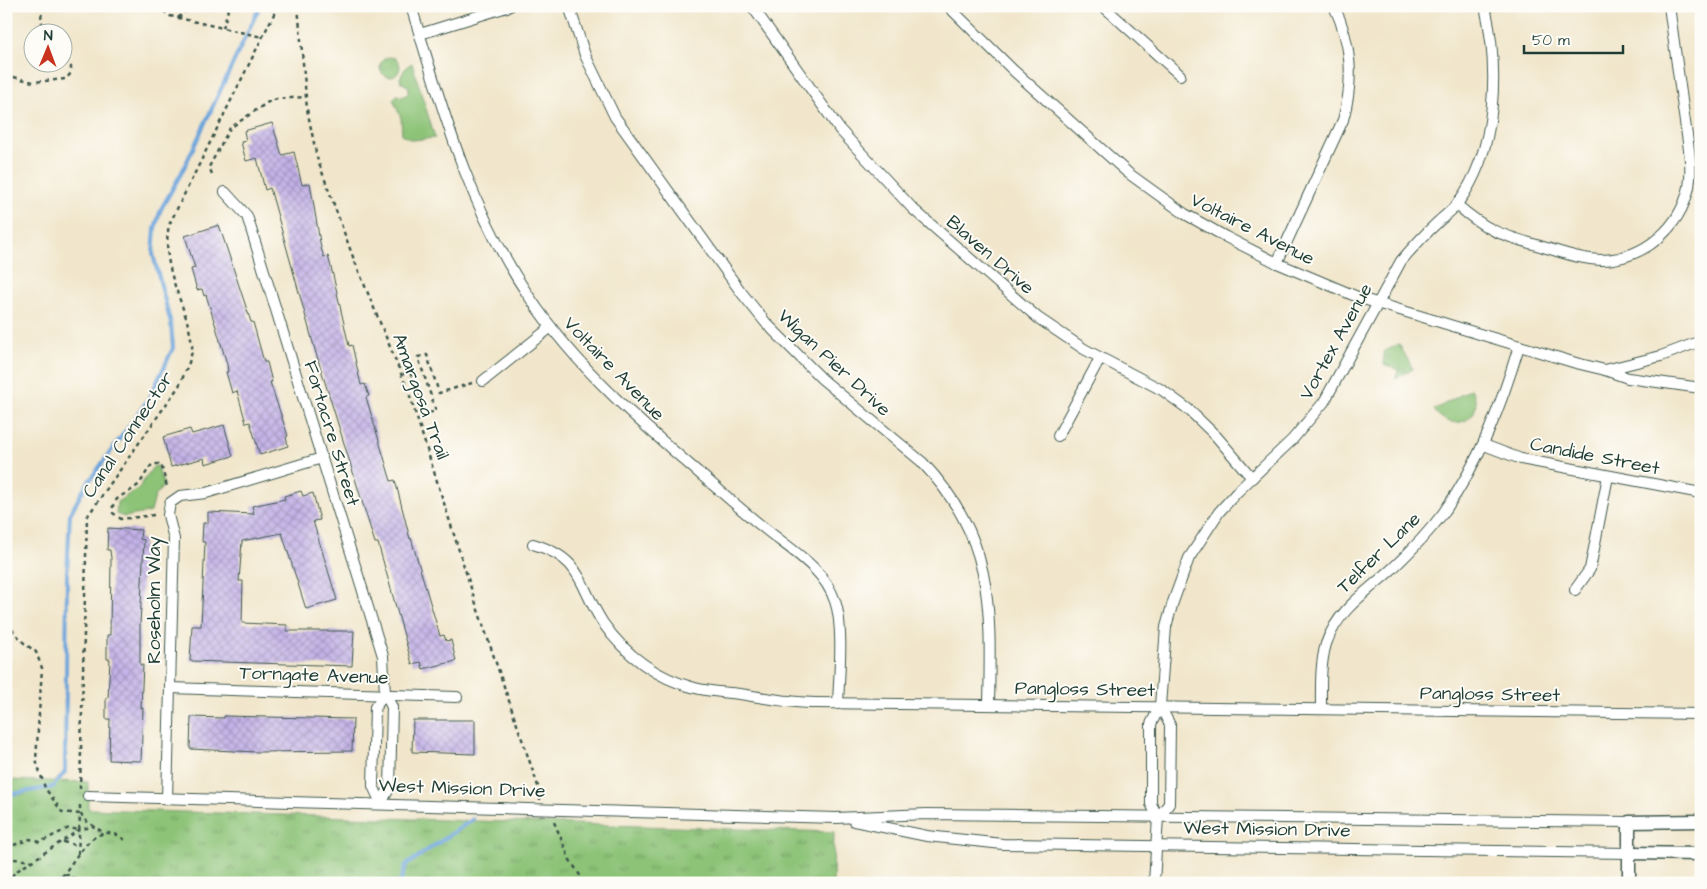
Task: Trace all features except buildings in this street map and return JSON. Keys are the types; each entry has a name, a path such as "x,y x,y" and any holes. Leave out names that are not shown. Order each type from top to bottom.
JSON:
{"street":[{"name":"Voltaire Avenue","path":"411,6 452,139 476,204 508,263 551,327 594,376 671,449 822,576 836,603 839,619 838,704"},
{"path":"420,34 510,6"},
{"name":"Wigan Pier Drive","path":"569,6 585,55 615,116 741,292 766,323 822,379 922,462 936,476 956,505 972,535 987,588 990,626 989,705"},
{"name":"Blaven Drive","path":"752,6 840,130 891,187 1025,308 1060,334 1100,358 1162,390 1188,409 1216,436 1252,478"},
{"name":"Voltaire Avenue","path":"948,6 1000,58 1128,173 1185,214 1277,263 1376,304 1628,378 1701,388"},
{"path":"1103,6 1180,75"},
{"path":"1277,263 1343,120 1347,104 1351,69 1349,51 1334,6"},
{"name":"Vortex Avenue","path":"1154,883 1158,817 1151,804 1151,724 1160,706 1166,627 1181,579 1197,544 1219,512 1292,440 1324,402 1401,260 1418,241 1457,205 1476,168 1489,118 1492,51 1485,6"},
{"path":"1457,205 1479,224 1495,233 1583,258 1620,258 1638,252 1654,243 1677,217 1684,202 1690,174 1669,6"},
{"name":"Fortacre Street","path":"225,192 247,216 383,656 385,694 392,708 390,787 381,803"},
{"path":"478,381 551,327"},
{"name":"Voltaire Avenue","path":"1606,370 1661,356 1701,341"},
{"name":"Telfer Lane","path":"1321,708 1323,660 1326,646 1337,621 1346,609 1410,551 1437,519 1484,445 1506,390 1519,346"},
{"path":"1058,436 1100,358"},
{"name":"Candide Street","path":"1484,445 1521,459 1701,493"},
{"name":"Roseholm Way","path":"167,799 174,539 168,515 170,503 180,496 206,493 322,458"},
{"path":"1574,590 1590,569 1608,476"},
{"name":"Pangloss Street","path":"533,544 561,555 578,575 603,623 617,640 653,671 694,688 793,703 1701,714"},
{"name":"Torngate Avenue","path":"170,688 456,697"},
{"name":"Fortacre Street","path":"381,803 373,786 375,707 385,694"},
{"name":"Vortex Avenue","path":"1158,817 1169,804 1170,724 1160,706"},
{"name":"West Mission Drive","path":"88,796 381,803 836,818 926,814 1629,822 1701,821"},
{"name":"West Mission Drive","path":"836,818 927,836 1003,844 1701,854"},
{"path":"1629,822 1629,883"}],"path":[{"path":"42,22 43,6"},
{"path":"157,6 170,16 262,37"},
{"path":"178,18 191,6"},
{"path":"223,28 229,6"},
{"path":"260,6 275,11"},
{"name":"Canal Connector","path":"78,855 87,517 179,386 188,366 192,347 167,259 166,243 169,226 278,6"},
{"name":"Amargosa Trail","path":"298,6 306,97 317,158 360,273 402,374 540,792"},
{"path":"6,75 33,82 66,79 71,72"},
{"path":"212,174 210,168 230,128 268,102 277,99 306,97"},
{"path":"402,374 410,372 425,414 436,411 418,357 427,355 439,393 478,381"},
{"path":"154,514 121,519 113,513 112,507 118,497 138,485 152,464 161,464 167,487"},
{"path":"6,623 24,643 36,652 42,668 36,760 45,788 62,812 80,814 104,833"},
{"path":"549,809 570,860 585,883"},
{"path":"7,883 15,872 79,830 95,826"},
{"path":"6,848 30,839 40,842 69,828 79,830"},
{"path":"57,883 88,840 111,832 125,840"},
{"path":"62,842 78,846"},
{"path":"6,858 32,861"},
{"path":"65,874 84,883"}],"green space":[{"path":"390,57 397,60 400,67 397,74 390,77 383,74 380,67 383,60"},
{"path":"412,63 435,138 412,140 402,135 401,118 393,99 397,95 402,97 408,94 409,87 401,82 400,78 406,67"},
{"path":"1399,344 1413,369 1396,378 1398,370 1384,364 1383,352"},
{"path":"1471,389 1475,399 1475,408 1472,415 1466,420 1450,422 1441,418 1434,410"},
{"path":"156,465 164,485 155,496 151,512 124,517 116,514 117,502 139,488"},
{"path":"6,780 88,782 88,809 834,832 833,883 6,883"}],"waterway":[{"path":"6,795 53,787 65,772 67,575 70,514 85,487 150,397 173,348 171,324 153,254 155,228 161,209 182,172 260,6"},
{"path":"400,883 406,865 473,819"}]}
